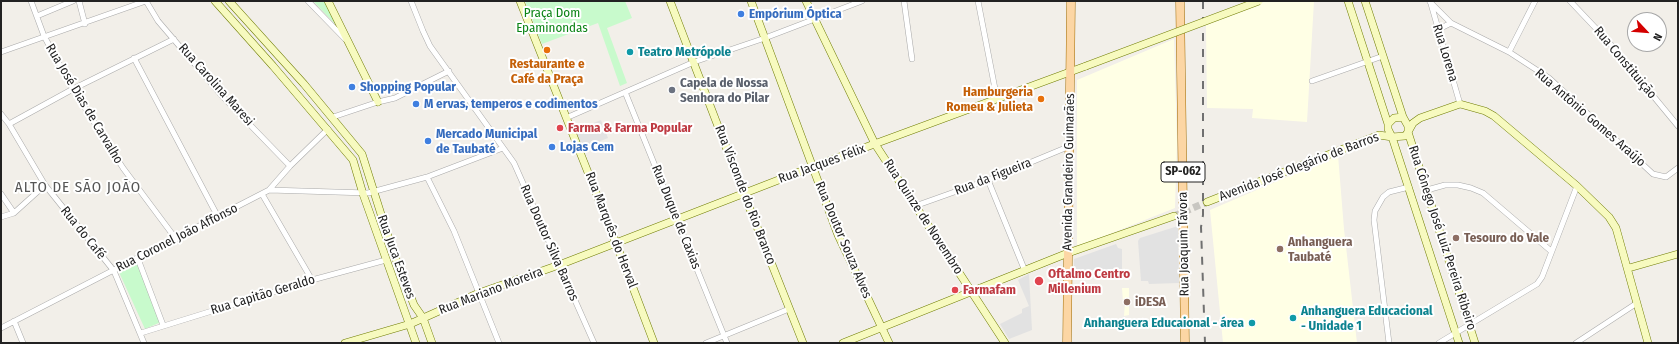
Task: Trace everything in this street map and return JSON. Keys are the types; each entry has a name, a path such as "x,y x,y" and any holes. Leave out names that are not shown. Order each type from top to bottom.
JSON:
{"main road":[{"name":"Rua Juca Esteves","path":"215,1 328,129 353,160 363,194 410,324 410,330 416,343"},
{"name":"Rua Juca Esteves","path":"229,1 333,117 362,154 392,249 414,305 423,318 432,343"},
{"path":"328,1 378,102"},
{"name":"Rua Marquês do Herval","path":"520,1 654,343"},
{"name":"Rua Visconde do Rio Branco","path":"670,1 789,309 804,343"},
{"name":"Rua Doutor Souza Alves","path":"750,1 838,235 889,343"},
{"name":"Rua Quinze de Novembro","path":"806,1 875,144 1004,343"},
{"name":"Avenida Grandeiro Guimarães","path":"1067,343 1071,1"},
{"name":"Rua Joaquim Távora","path":"1180,1 1186,343"},
{"name":"Rua Jacques Félix","path":"559,265 812,167 1259,1"},
{"name":"Rua Cônego José Luiz Pereira Ribeiro","path":"1348,1 1388,124 1388,129 1409,187 1459,343"},
{"name":"Rua Cônego José Luiz Pereira Ribeiro","path":"1365,1 1403,117 1408,123 1408,132 1475,343"},
{"path":"295,92 304,84"},
{"path":"1408,132 1413,123 1420,118 1460,104 1474,107 1494,116 1577,186 1609,217 1616,228 1648,343"},
{"path":"1388,124 1394,118 1403,117"},
{"name":"Rua Cônego José Luiz Pereira Ribeiro","path":"1392,137 1402,137 1408,132"},
{"name":"Avenida José Olegário de Barros","path":"1207,202 1379,135 1392,137"},
{"path":"843,343 882,329 1068,253 1174,216"},
{"path":"1628,268 1678,254"},
{"name":"Rua Mariano Moreira","path":"410,324 479,293 559,265"},
{"path":"349,342 410,324"}],"street":[{"name":"Rua José Dias de Carvalho","path":"31,1 44,36 73,89 122,168 176,239"},
{"path":"37,16 73,1"},
{"path":"79,1 85,24"},
{"path":"1,52 44,36 85,24 146,1"},
{"name":"Rua Carolina Maresi","path":"146,1 151,12 223,97 290,166"},
{"path":"308,1 347,42"},
{"name":"Rua Doutor Silva Barros","path":"412,1 428,41 514,163 594,343"},
{"path":"566,118 694,62 815,20 862,1"},
{"path":"904,1 912,60"},
{"path":"978,1 997,99"},
{"path":"1509,52 1534,1"},
{"name":"Rua Constituição","path":"1570,1 1607,40 1678,126"},
{"name":"Rua Antônio Gomes Araújo","path":"1430,2 1451,23 1509,52 1549,78 1653,174 1666,177 1678,168"},
{"name":"Rua Lorena","path":"1430,2 1460,104"},
{"path":"1438,30 1451,23"},
{"path":"9,124 73,89 174,39"},
{"path":"1312,81 1383,56"},
{"path":"134,58 218,217"},
{"path":"333,117 395,98 449,71"},
{"name":"Rua Duque de Caxias","path":"625,92 727,343"},
{"name":"Rua do Café","path":"1,114 9,124 45,185 114,271 144,343"},
{"path":"269,190 290,166 328,129"},
{"path":"269,190 363,194 427,177 502,146"},
{"name":"Rua da Figueira","path":"915,206 988,180 1070,146"},
{"path":"427,177 454,231 499,343"},
{"path":"988,180 1025,271"},
{"path":"1,217 14,213 45,185"},
{"path":"1427,190 1445,185 1458,185 1483,193 1551,251"},
{"path":"1439,343 1470,326 1537,284 1542,277 1577,186"},
{"path":"1389,343 1374,220 1375,211 1383,197 1389,192 1409,187"},
{"name":"Rua Coronel João Affonso","path":"1,328 138,259 269,190"},
{"path":"1,194 14,213"},
{"path":"262,194 312,280"},
{"path":"138,259 163,325"},
{"name":"Rua Capitão Geraldo","path":"141,333 312,280 386,260"},
{"path":"1576,343 1637,303"},
{"path":"706,343 789,309"},
{"path":"14,321 23,343"}],"shaded area":[{"path":"1266,1 1314,1 1307,122 1252,118 1253,109 1207,108 1206,25"},
{"path":"1174,39 1177,142 1175,208 1077,247 1077,80"},
{"path":"601,120 608,138 581,149 574,131"},
{"name":"Anhanguera Taubaté","path":"1338,155 1344,229 1357,343 1223,343 1210,210"},
{"path":"1178,226 1179,283 1149,284 1148,281 1141,281 1138,241 1140,238"},
{"path":"1116,244 1118,248 1122,249 1122,271 1087,270 1074,273 1074,259"},
{"path":"1029,274 1032,330 1009,339 1000,324 1022,313 1022,309 1029,306 1018,280"},
{"name":"iDESA","path":"1122,288 1129,288 1129,315 1124,316 1125,302 1123,302"}],"green space":[{"path":"313,1 324,1 336,25"},
{"name":"Praça Dom Epaminondas","path":"525,1 625,1 632,18 607,28 627,83 620,86 598,23 542,44"},
{"path":"136,260 161,322 145,329 118,270"}],"tunnel":[{"path":"1174,216 1207,202"}],"railway":[{"path":"1203,1 1203,215 1201,227 1205,343"}],"place":[{"name":"Empórium Óptica","path":"741,14"},
{"name":"Restaurante e Café da Praça","path":"547,50"},
{"name":"Teatro Metrópole","path":"630,52"},
{"name":"Shopping Popular","path":"352,87"},
{"name":"Capela de Nossa Senhora do Pilar","path":"672,90"},
{"name":"Hamburgeria Romeu & Julieta","path":"1041,99"},
{"name":"M ervas, temperos e codimentos","path":"416,104"},
{"name":"Farma & Farma Popular","path":"560,128"},
{"name":"Mercado Municipal de Taubaté","path":"428,141"},
{"name":"Lojas Cem","path":"552,147"},
{"name":"Tesouro do Vale","path":"1456,238"},
{"name":"Anhanguera Taubaté","path":"1280,249"},
{"name":"Oftalmo Centro Millenium","path":"1039,281"},
{"name":"Farmafam","path":"955,290"},
{"name":"iDESA","path":"1127,302"},
{"name":"Anhanguera Educacional - Unidade 1","path":"1293,318"},
{"name":"Anhanguera Educaional - área","path":"1252,323"}],"district":[{"name":"ALTO DE SÃO JOÃO","path":"78,188"}]}
